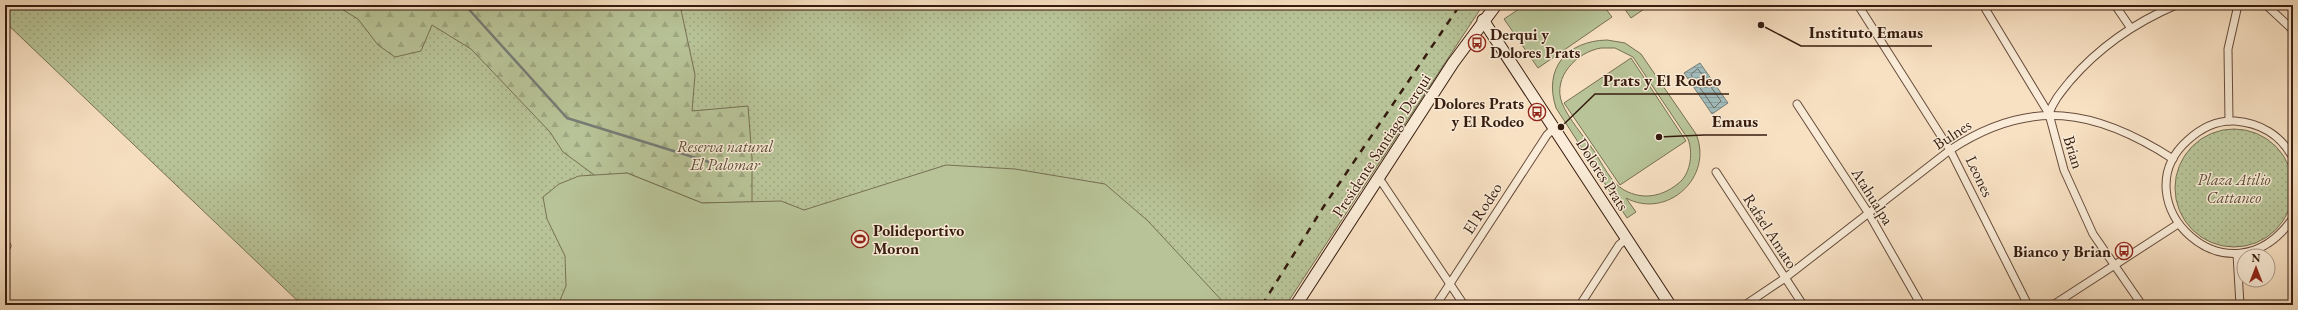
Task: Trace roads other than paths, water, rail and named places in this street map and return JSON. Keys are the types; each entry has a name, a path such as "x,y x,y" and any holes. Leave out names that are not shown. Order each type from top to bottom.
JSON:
{"street":[{"name":"Presidente Santiago Derqui","path":"1296,305 1483,20 1496,5"},
{"name":"Leones","path":"1858,5 1950,150 2028,305"},
{"name":"Brian","path":"1983,5 2049,114 2059,154 2073,192 2093,234 2112,266 2142,305"},
{"path":"2115,5 2130,27"},
{"path":"2049,114 2054,101 2083,66 2104,46 2130,27 2176,5"},
{"path":"2229,121 2228,49 2238,5"},
{"path":"2266,5 2293,30"},
{"name":"Dolores Prats","path":"1483,20 1670,305"},
{"name":"Atahualpa","path":"1797,104 1869,214 1921,305"},
{"name":"Bulnes","path":"1745,305 1785,278 1950,150 1968,138 2000,123 2049,114 2093,120 2149,144 2173,159"},
{"path":"2236,254 2215,251 2195,242 2178,224 2171,210 2167,193 2168,176 2173,159 2183,144 2196,132 2212,124 2229,121 2246,122 2263,128 2291,148 2293,158"},
{"name":"El Rodeo","path":"1436,305 1547,135 1554,128"},
{"name":"Rafael Amato","path":"1716,172 1802,305"},
{"path":"1379,178 1464,305"},
{"path":"2261,248 2279,237 2293,219"},
{"path":"2053,305 2178,224"},
{"path":"1580,305 1619,245 1627,238"},
{"path":"2239,288 2240,305"}],"water":[{"path":"1700,63 1728,103 1712,114 1684,73"}],"waterway":[{"path":"465,5 567,118 735,170"}],"railway":[{"path":"1262,305 1324,206 1460,5"}],"place":[{"name":"Instituto Emaus","path":"1761,25"},
{"name":"Derqui y Dolores Prats","path":"1477,43"},
{"name":"Dolores Prats y El Rodeo","path":"1537,112"},
{"name":"Prats y El Rodeo","path":"1561,127"},
{"name":"Emaus","path":"1659,137"},
{"name":"Polideportivo Moron","path":"860,239"},
{"name":"Bianco y Brian","path":"2124,251"}],"park label":[{"name":"Reserva natural El Palomar","path":"725,155"},
{"name":"Plaza Atilio Cattaneo","path":"2234,188"}]}
